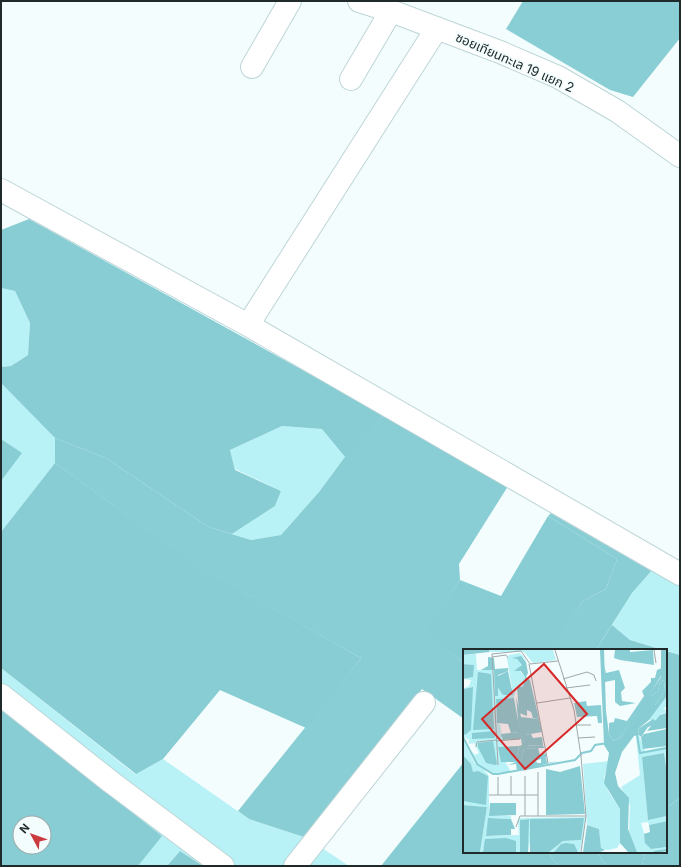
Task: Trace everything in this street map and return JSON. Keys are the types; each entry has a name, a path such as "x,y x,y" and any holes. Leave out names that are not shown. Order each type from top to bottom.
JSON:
{"street":[{"path":"252,67 290,1"},
{"name":"ซอยเทียนทะเล 19 แยก 2","path":"359,1 391,11 500,52 558,77 617,111 680,156"},
{"path":"351,79 391,11"},
{"path":"248,325 436,28"},
{"path":"1,190 248,325 680,574"},
{"path":"1,695 111,782 223,866"},
{"path":"295,866 424,702"}],"shaded area":[{"path":"523,1 680,1 680,38 633,97 610,90 506,29"},
{"path":"29,219 384,415 345,457 322,429 282,426 230,450 235,470 281,491 275,506 232,534 209,527 106,458 55,438 1,383 1,367 11,366 28,355 30,323 15,291 1,288 1,230"},
{"path":"1,288 15,291 30,323 28,355 11,366 1,367"},
{"path":"1,383 55,438 55,463 1,532 1,481 21,453 1,439"},
{"path":"384,415 510,483 459,564 460,580 424,635 463,661 463,718 422,689 307,838 249,819 238,811 361,658 200,568 55,463 55,438 106,458 209,527 251,540 281,535 319,492 353,446"},
{"path":"282,426 322,429 345,457 319,492 281,535 251,540 232,534 275,506 281,491 235,469 230,450"},
{"path":"1,439 22,453 1,481"},
{"path":"55,463 201,568 361,658 306,728 220,690 163,759 136,774 1,668 1,532"},
{"path":"555,509 653,569 632,593 597,649 552,649 557,638 583,601 606,589 617,559 548,516"},
{"path":"548,516 617,559 606,589 583,601 558,638 552,649 463,649 463,661 423,635 460,580 501,596"},
{"path":"653,569 680,583 680,655 667,651 667,649 660,649 630,640 612,625 632,593"},
{"path":"612,625 630,640 660,649 597,649"},
{"path":"667,651 680,655 680,798 667,807"},
{"path":"1,668 135,774 163,759 249,819 307,838 349,866 203,866 180,851 167,866 138,866 161,836 1,710"},
{"path":"1,710 162,836 138,866 1,866"},
{"path":"463,763 463,853 549,853 558,866 381,866"},
{"path":"680,798 680,866 642,866 645,853 667,853 667,807"},
{"path":"180,851 203,866 167,866"},
{"path":"549,853 598,853 606,866 558,866"},
{"path":"598,853 645,853 642,866 606,866"}]}
